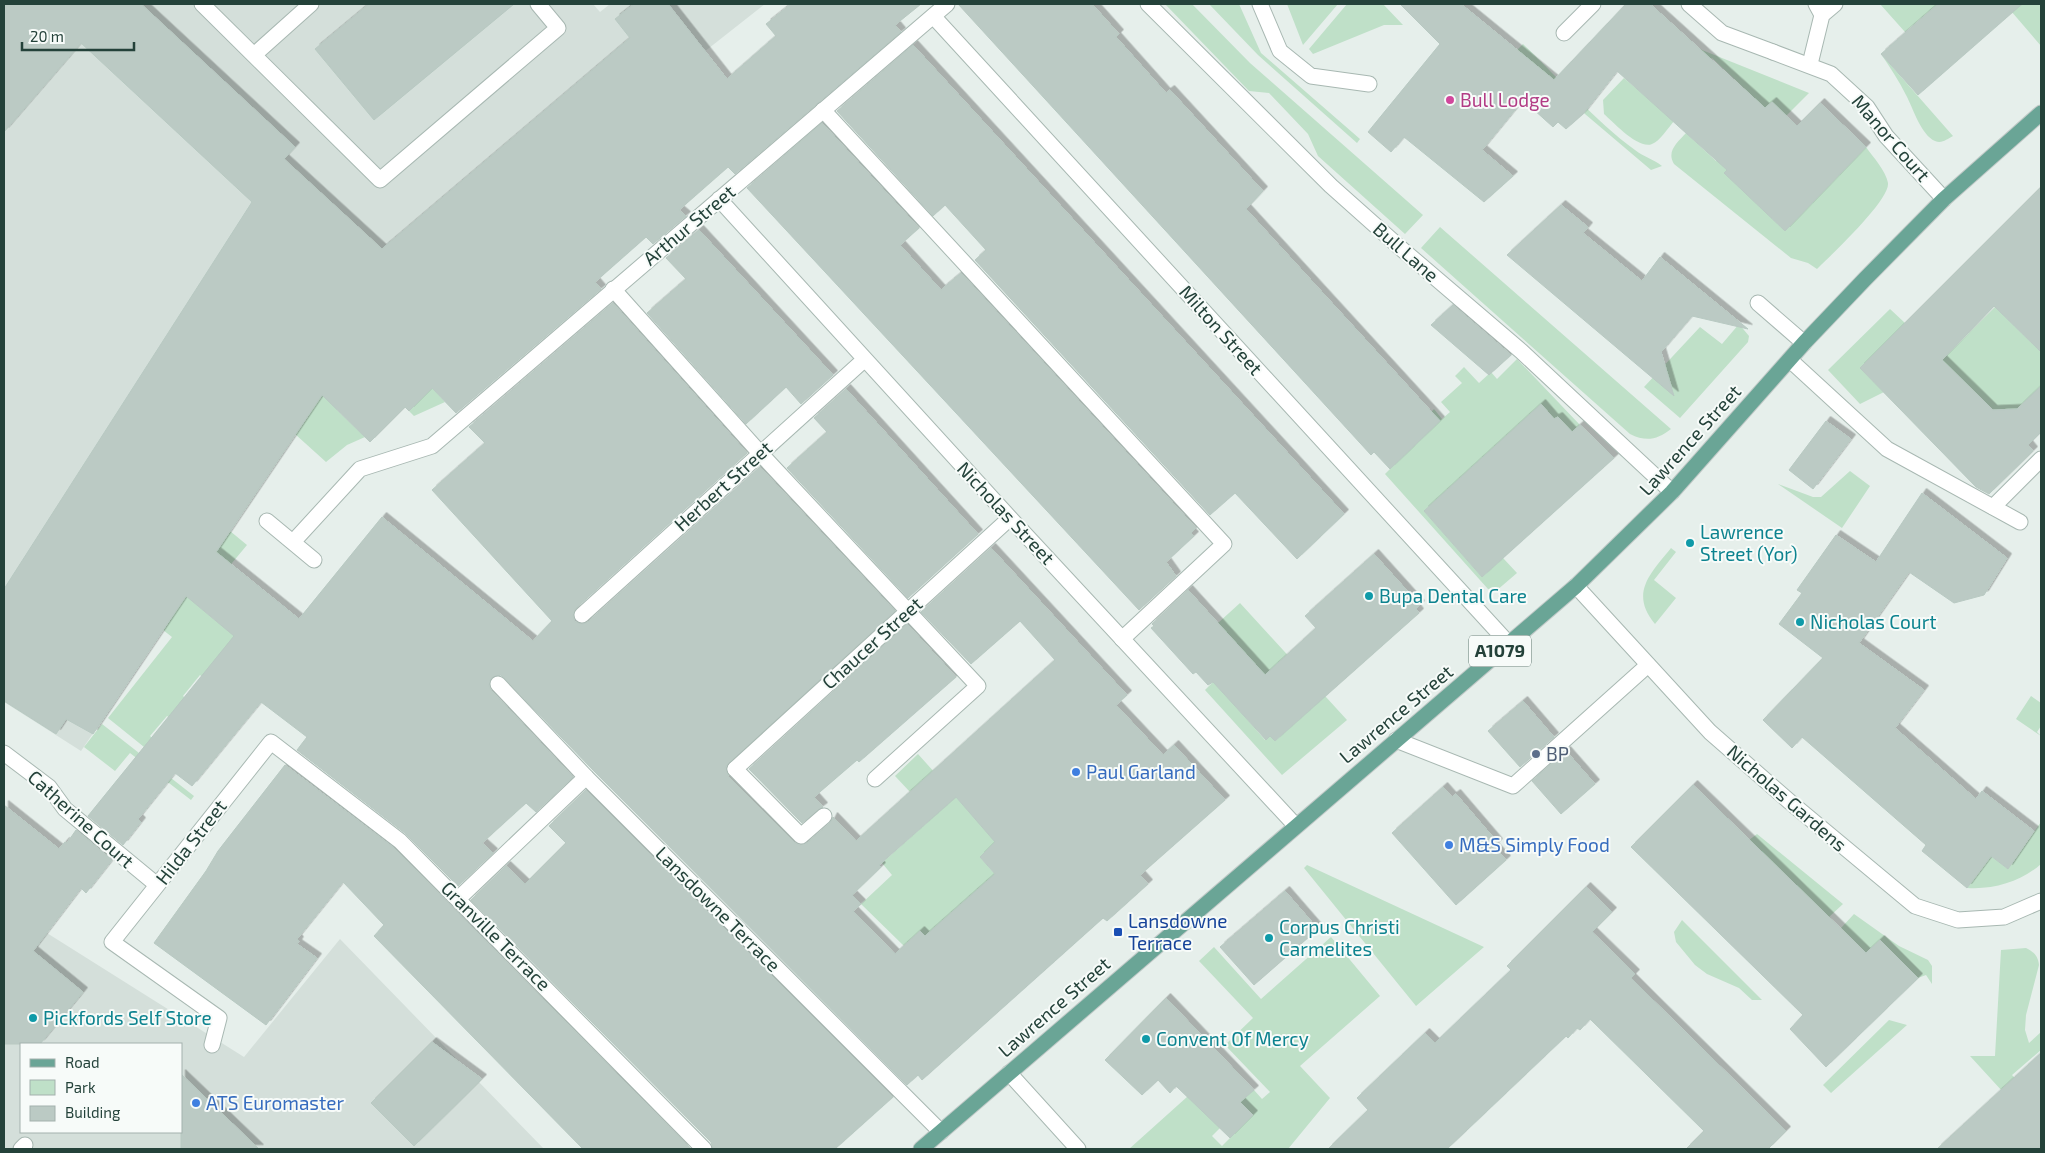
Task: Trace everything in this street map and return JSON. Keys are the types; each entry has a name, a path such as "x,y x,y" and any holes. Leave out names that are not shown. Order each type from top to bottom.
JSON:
{"main road":[{"name":"Lawrence Street","path":"921,1149 1295,825 1576,586 1672,492 1804,343 1944,198 2041,114"}],"street":[{"path":"202,4 380,180 558,28 538,4"},
{"path":"254,55 311,4"},
{"name":"Arthur Street","path":"293,542 360,469 432,446 946,4"},
{"name":"Bull Lane","path":"1148,4 1331,186 1521,351 1672,492"},
{"path":"1260,4 1280,51 1311,76 1369,84"},
{"path":"1564,33 1593,4"},
{"name":"Manor Court","path":"1689,4 1722,34 1810,64 1831,74 1867,106 1886,136 1944,198"},
{"path":"1810,64 1819,9 1835,4"},
{"name":"Milton Street","path":"932,16 1508,644"},
{"path":"823,110 1224,544 1122,639"},
{"name":"Nicholas Street","path":"720,199 1010,518 1295,825"},
{"path":"613,289 759,452 978,686 875,780"},
{"path":"1758,303 1804,343"},
{"name":"Herbert Street","path":"582,615 759,452 864,359"},
{"path":"1790,360 1886,449 2020,522"},
{"path":"1993,507 2041,459"},
{"name":"Chaucer Street","path":"824,816 801,836 735,769 1010,518"},
{"path":"267,520 314,560"},
{"name":"Nicholas Gardens","path":"1576,586 1710,732 1790,802 1915,906 1958,920 2004,917 2041,901"},
{"path":"1396,740 1512,786 1648,665"},
{"name":"Lansdowne Terrace","path":"498,684 586,776 941,1132"},
{"name":"Hilda Street","path":"212,1045 219,1018 112,942 270,742"},
{"name":"Granville Terrace","path":"270,742 400,841 459,898 704,1149"},
{"name":"Catherine Court","path":"4,753 49,787 65,809 157,885"},
{"path":"459,898 586,776"},
{"path":"1009,1073 1078,1149"}],"shaded area":[{"path":"4,4 593,4 600,12 610,4 765,4 657,89 336,375 81,751 4,702"},
{"path":"4,906 244,1057 340,939 544,1149 4,1149"}],"green space":[{"path":"1165,4 1192,4 1250,63 1423,215 1405,234 1318,156 1308,134 1269,93 1249,91"},
{"path":"1209,4 1239,4 1261,53 1360,139 1357,143 1258,55"},
{"path":"1287,4 1338,4 1303,45"},
{"path":"1347,4 1383,4 1403,25 1384,25 1313,54 1309,49"},
{"path":"1880,4 1938,4 1905,32"},
{"path":"2005,4 2041,4 2041,46"},
{"path":"1523,44 1605,126 1638,152 1662,166 1651,170 1585,114 1557,83 1517,50"},
{"path":"1697,48 1809,93 1786,116 1765,108 1712,58 1709,60"},
{"path":"1881,54 1953,136 1940,142 1930,138 1918,121 1909,100"},
{"path":"1624,78 1674,121 1661,137 1652,144 1647,145 1633,139 1604,114 1603,100"},
{"path":"1686,133 1716,161 1734,163 1725,173 1785,231 1866,147 1885,174 1888,183 1886,191 1870,214 1817,269 1808,263 1791,258 1674,164 1671,155 1672,151"},
{"path":"1440,227 1671,429 1661,436 1651,439 1630,434 1421,248"},
{"path":"1995,307 2041,352 2041,412 2028,399 2004,421 1942,360"},
{"path":"1890,309 1905,323 1860,368 1884,392 1860,404 1828,370"},
{"path":"1739,324 1749,336 1748,342 1680,418 1644,387 1700,327 1722,344"},
{"path":"1517,359 1580,425 1572,432 1558,417 1554,419 1542,405 1424,511 1482,577 1503,558 1517,573 1496,591 1488,589 1385,474 1408,451 1420,423 1434,409 1442,419 1450,412 1441,402 1462,383 1455,376 1464,367 1479,383 1491,372 1497,379"},
{"path":"407,360 445,402 414,416 409,411 426,393"},
{"path":"336,375 337,410 365,437 347,445 326,462 295,434"},
{"path":"1850,471 1870,486 1842,528 1778,484 1813,497 1821,497"},
{"path":"230,531 247,545 197,605 216,621 265,653 211,684 200,675 183,696 194,706 179,725 167,716 150,736 162,746 154,755 108,718 172,637 163,630"},
{"path":"1671,548 1676,552 1654,580 1676,598 1655,624 1647,613 1643,593 1650,575"},
{"path":"1240,603 1347,720 1282,775 1205,690 1227,668 1218,623","holes":["1257,683 1314,706 1275,741 1270,736 1265,740 1234,704"]},
{"path":"2031,696 2041,703 2041,726 2037,732 2041,736 2016,719"},
{"path":"102,724 194,796 191,800 130,753 115,771 84,747"},
{"path":"918,754 996,841 980,857 1029,914 962,977 920,931 904,946 861,904 892,875 882,863 929,821 906,795 910,792 895,776"},
{"path":"2041,822 2041,864 2025,875 2007,883 1997,886 1967,888 1991,856 2008,869"},
{"path":"1757,834 1843,904 1829,917 1749,840"},
{"path":"1307,865 1484,947 1416,1006 1304,868"},
{"path":"1854,914 1899,946 1928,960 1932,966 1932,984 1926,975 1918,978 1880,940 1866,953 1841,928"},
{"path":"1682,920 1762,1000 1752,1000 1739,988 1707,974 1695,965 1676,942 1674,932"},
{"path":"1331,937 1380,996 1300,1066 1330,1098 1288,1149 1129,1149 1197,1088 1220,1128 1212,1136 1222,1146 1253,1115 1240,1102 1254,1090 1262,1099 1270,1092 1225,1045 1253,1018 1199,961 1214,947 1261,999"},
{"path":"2026,948 2035,955 2039,965 2026,1015 2025,1030 2029,1043 2041,1032 2041,1050 2012,1075 2041,1106 2041,1129 2027,1113 2024,1115 1970,1056 1995,1056 2001,950"},
{"path":"1889,1020 1907,1025 1831,1093 1823,1085"}],"building":[{"path":"4,4 141,4 295,147 284,159 382,249 630,38 615,19 634,4 668,4 727,79 776,36 766,24 791,4 921,4 895,25 901,32 735,174 728,167 679,210 686,216 653,244 646,237 595,282 601,289 456,413 432,388 409,411 405,407 370,442 322,395 216,552 299,619 382,517 533,641 552,621 432,490 485,443 469,427 613,303 747,453 576,608 573,616 575,622 583,624 588,622 760,467 895,611 726,766 728,776 795,843 799,845 807,843 830,823 833,817 856,841 1055,660 1020,621 971,664 921,612 991,548 1127,695 1116,705 1163,755 1174,745 1225,800 1140,875 1148,884 1107,921 1103,918 922,1080 918,1075 907,1085 501,675 491,678 489,686 491,690 573,777 536,812 526,803 482,843 493,853 458,886 406,834 297,750 307,737 261,702 192,786 175,773 138,819 141,822 123,845 88,816 234,636 186,596 93,734 66,719 56,734 4,701 4,589 252,202 81,43 4,132","holes":["956,797 995,842 980,857 995,874 925,936 920,931 895,954 853,911 861,904 852,895 881,867 879,865"]},
{"path":"369,4 514,4 374,120 315,49"},
{"path":"958,4 1092,4 1119,34 1116,37 1166,93 1170,90 1263,191 1246,209 1440,421 1390,469 1374,452 1371,455"},
{"path":"1400,4 1461,4 1554,80 1626,4 1650,4 1765,108 1772,102 1797,126 1820,103 1866,147 1785,231 1724,173 1727,170 1617,71 1583,114 1566,129 1558,122 1553,127 1523,100 1482,150 1513,176 1484,202 1404,137 1391,152 1368,132 1440,44"},
{"path":"1938,4 2022,4 1918,95 1881,54"},
{"path":"913,45 1344,514 1297,559 1235,493 1210,515 975,260 986,250 945,205 933,216 837,111"},
{"path":"822,123 919,228 900,245 941,290 961,273 1196,528 1191,533 1194,536 1166,562 1176,576 1139,610 747,188"},
{"path":"2041,187 2041,352 1994,306 1942,360 1993,410 2017,409 2041,386 2041,432 2028,445 2033,451 1989,494 1976,487 1860,368"},
{"path":"1561,205 1588,227 1583,233 1642,281 1660,257 1748,329 1692,316 1661,352 1674,396 1507,255"},
{"path":"699,230 833,375 801,404 786,387 746,424 647,313 686,279 666,258"},
{"path":"1453,305 1511,355 1489,375 1431,325"},
{"path":"846,389 978,534 908,598 787,468 827,432 814,418"},
{"path":"1541,404 1554,419 1558,417 1572,432 1580,425 1614,458 1482,577 1424,511"},
{"path":"1826,421 1851,439 1813,489 1789,470"},
{"path":"1922,493 2007,558 1984,595 1954,603 1909,572 1859,643 1924,690 1895,728 1976,799 1982,791 2034,831 2008,869 1991,856 1967,888 1922,851 1926,845 1802,737 1792,748 1763,720 1823,658 1779,624 1802,593 1797,590 1836,535 1876,562"},
{"path":"1374,554 1420,605 1416,609 1419,613 1275,741 1270,736 1266,740 1213,682 1208,685 1196,672 1193,674 1151,628 1154,626 1152,624 1188,590 1265,675 1316,628 1305,616"},
{"path":"907,624 956,677 859,762 857,760 814,797 823,807 802,823 749,769"},
{"path":"1523,701 1554,737 1520,767 1488,731"},
{"path":"1566,751 1595,784 1561,814 1532,781"},
{"path":"285,765 394,848 691,1149 583,1149 374,936 384,925 343,882 297,939 299,941 297,944 317,958 266,1025 154,943 206,871 218,851"},
{"path":"1693,785 1866,953 1880,940 1918,978 1826,1067 1790,1029 1803,1015 1631,847"},
{"name":"M&S Simply Food","path":"1443,787 1452,797 1456,794 1498,843 1494,847 1506,860 1456,905 1392,833"},
{"path":"586,790 893,1097 835,1149 713,1149 711,1142 471,900 506,866 525,884 566,843 549,826"},
{"path":"4,805 59,849 65,842 67,843 76,830 112,860 86,893 81,888 33,951 83,992 41,1043 4,1044"},
{"path":"1586,887 1612,912 1592,932 1635,974 1631,978 1786,1131 1768,1149 1686,1149 1704,1131 1590,1019 1580,1030 1577,1028 1568,1038 1566,1036 1447,1149 1328,1149 1368,1110 1357,1098 1425,1033 1435,1043 1511,970 1507,966"},
{"name":"Corpus Christi Carmelites","path":"1285,891 1318,929 1254,985 1220,947"},
{"path":"1166,998 1254,1090 1240,1102 1253,1115 1230,1138 1176,1086 1170,1093 1158,1080 1142,1095 1105,1060"},
{"path":"432,1042 482,1079 414,1146 371,1103"},
{"path":"2041,1053 2041,1149 1937,1149"},
{"name":"ATS Euromaster","path":"182,1075 259,1149 181,1149"}],"place":[{"name":"Bull Lodge","path":"1450,100"},
{"name":"Lawrence Street (Yor)","path":"1690,543"},
{"name":"Bupa Dental Care","path":"1369,596"},
{"name":"Nicholas Court","path":"1800,622"},
{"name":"BP","path":"1536,754"},
{"name":"Paul Garland","path":"1076,772"},
{"name":"M&S Simply Food","path":"1449,845"},
{"name":"Lansdowne Terrace","path":"1118,932"},
{"name":"Corpus Christi Carmelites","path":"1269,938"},
{"name":"Pickfords Self Store","path":"33,1018"},
{"name":"Convent Of Mercy","path":"1146,1039"},
{"name":"ATS Euromaster","path":"196,1103"}]}
